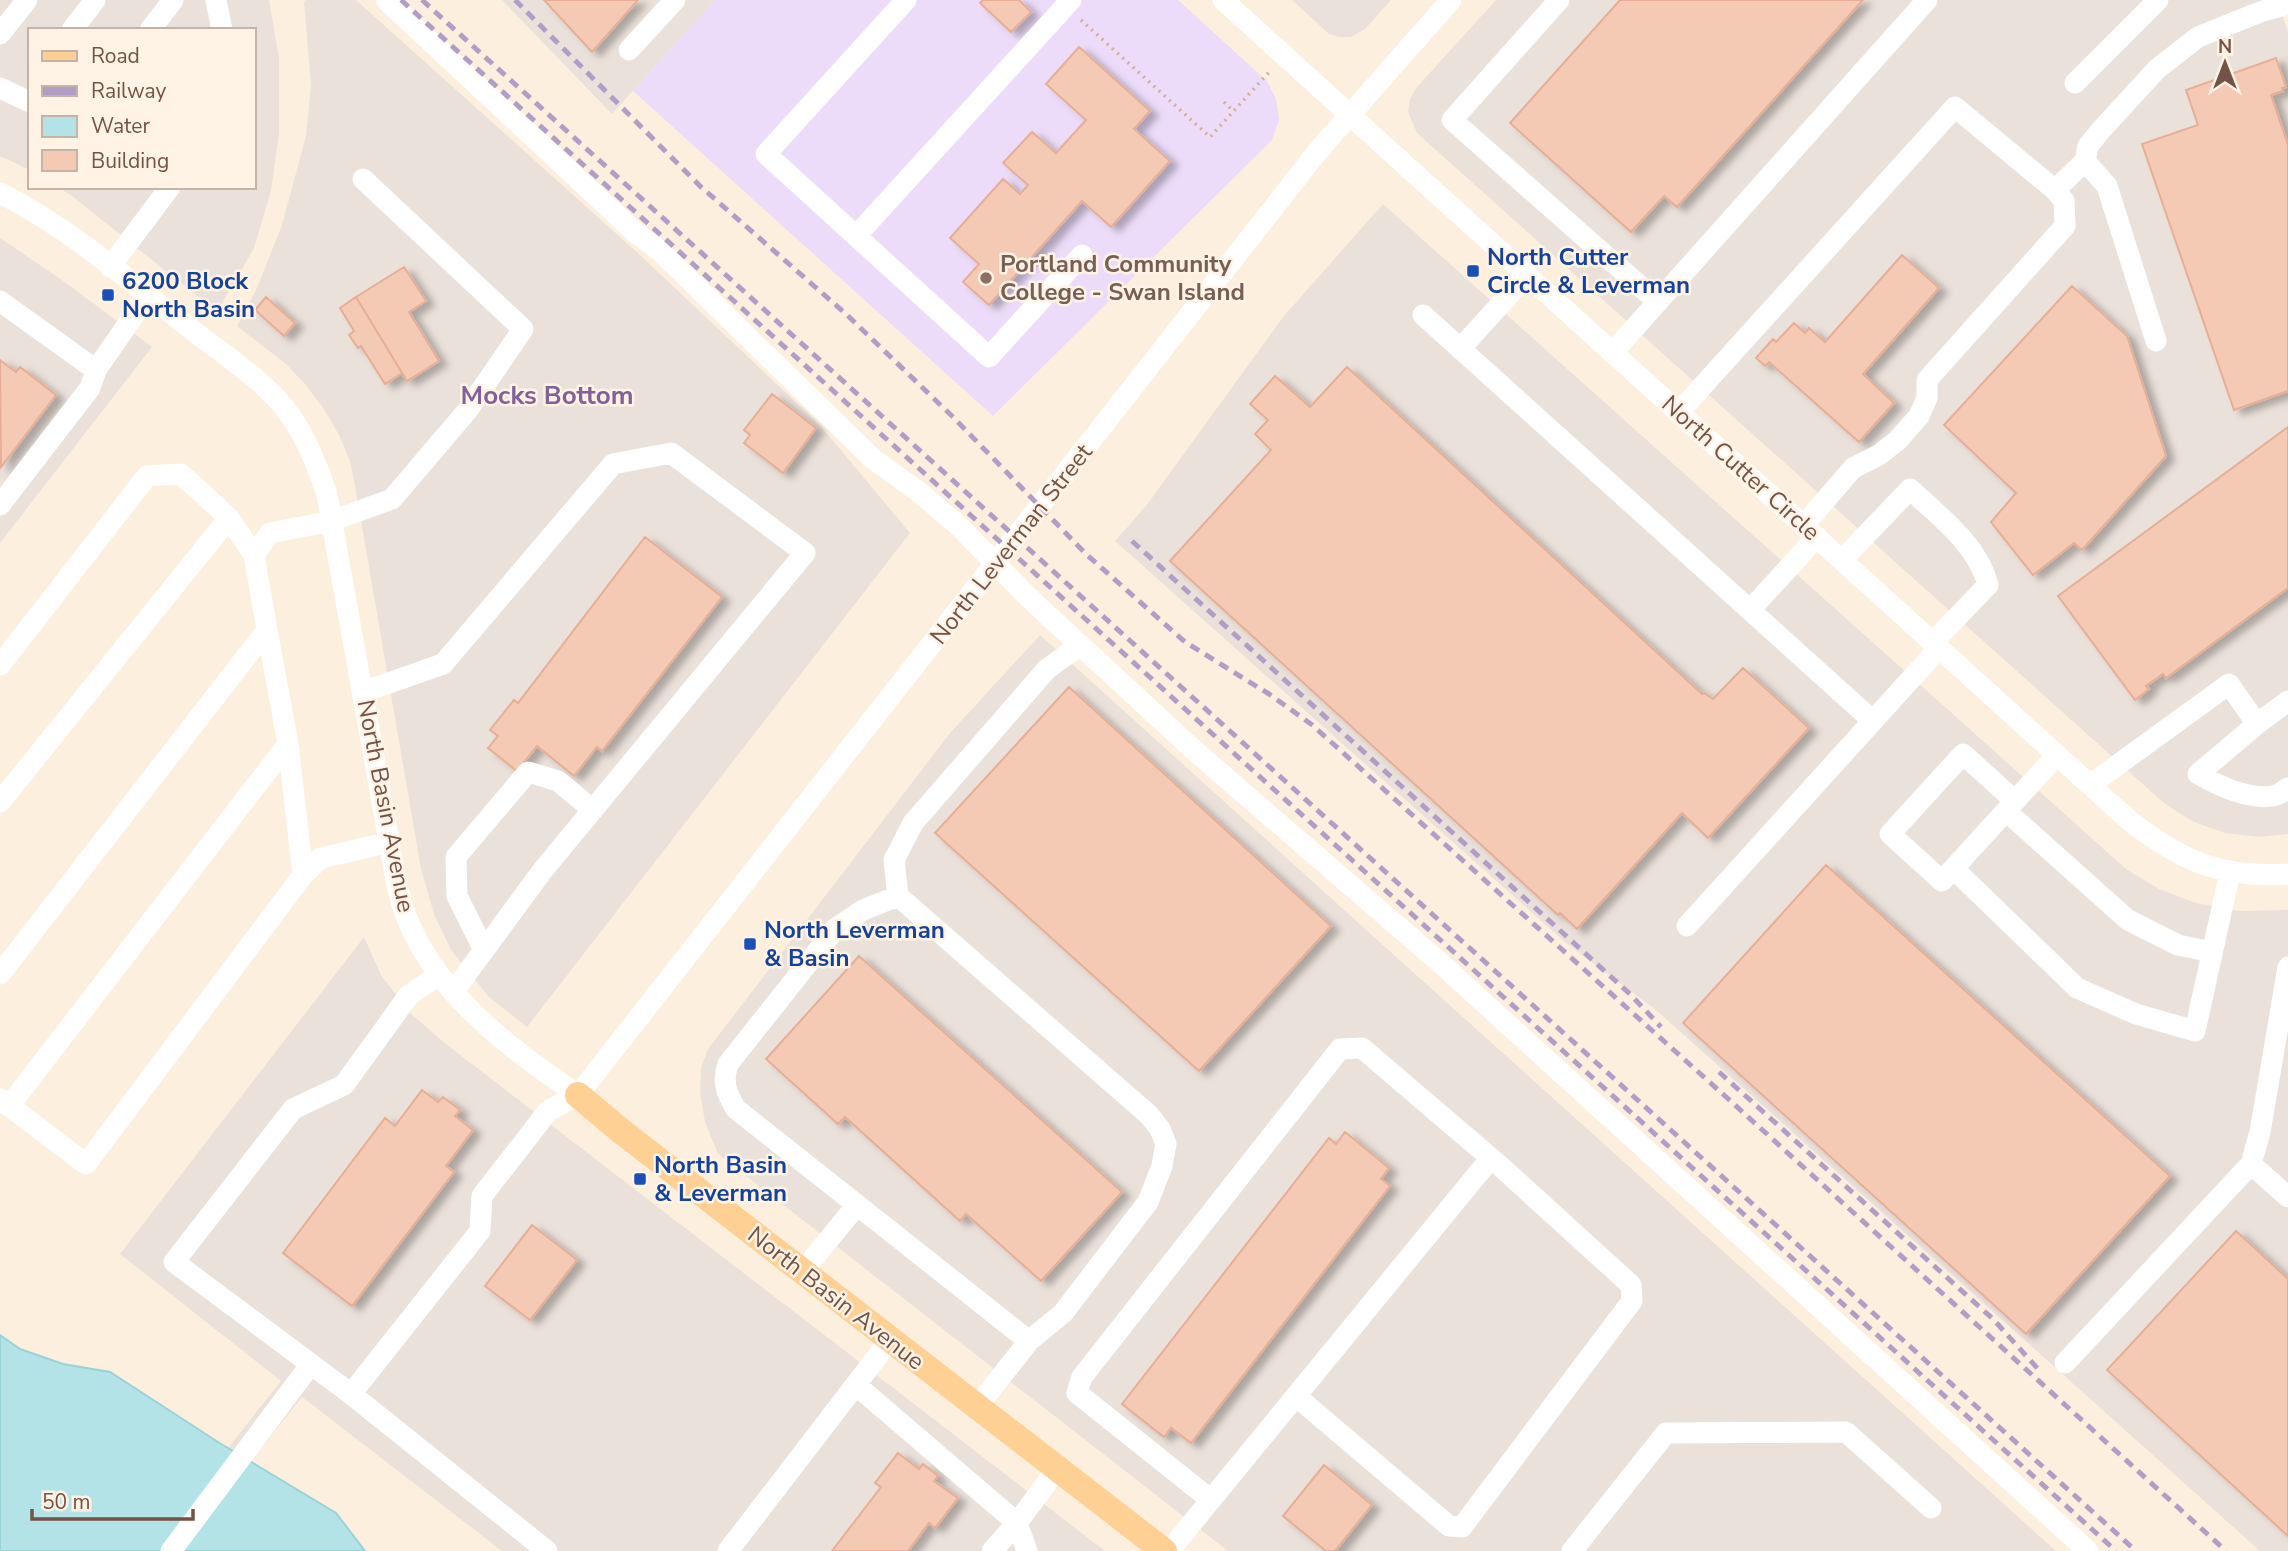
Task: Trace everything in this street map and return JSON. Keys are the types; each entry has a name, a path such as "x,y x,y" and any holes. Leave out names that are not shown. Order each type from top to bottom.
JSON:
{"main road":[{"name":"North Basin Avenue","path":"578,1095 802,1272 1166,1551"}],"street":[{"path":"0,34 27,0"},
{"path":"74,28 95,0"},
{"path":"151,28 173,0"},
{"path":"216,0 221,28"},
{"path":"386,0 636,233 668,259 873,459 919,492 961,528 1027,596 1196,752 1438,961 2088,1551"},
{"path":"629,50 675,0"},
{"path":"906,0 766,154 989,357 1082,255"},
{"name":"North Cutter Circle","path":"1223,0 2131,822 2158,843 2195,863 2256,876 2288,874"},
{"name":"North Leverman Street","path":"578,1095 1349,113 1451,0"},
{"path":"1559,0 1452,120 1658,302"},
{"path":"1613,352 1927,0"},
{"path":"2075,83 2158,0"},
{"path":"856,236 1068,3"},
{"path":"2055,190 2085,161 2088,146 2157,69 2198,37 2260,12 2288,4"},
{"path":"0,88 27,95"},
{"path":"1679,412 1955,107 2055,190 2064,201 2065,226 1927,380 1927,398 1919,416 1898,440 1879,455 1853,468 1751,610"},
{"path":"2085,161 2107,186 2157,341"},
{"path":"254,555 270,533 332,521 392,499 467,411 523,329 363,179"},
{"path":"110,267 168,189"},
{"name":"North Basin Avenue","path":"0,193 49,220 247,372 278,400 302,434 324,484 332,521 401,903 415,936 453,992 504,1040 578,1095"},
{"path":"1460,349 1527,275"},
{"path":"2,499 90,388 96,370 148,295"},
{"path":"0,301 96,370"},
{"path":"1423,315 1873,721"},
{"path":"363,692 443,664 613,464 671,453 805,553 543,870 453,992"},
{"path":"0,665 147,476 180,474 229,518 254,555 288,744 303,875"},
{"path":"1686,926 1873,721 1989,585 1984,569 1956,532 1910,489 1842,560"},
{"path":"0,802 229,518"},
{"path":"0,974 267,630"},
{"path":"977,1407 1029,1341 1063,1312 1148,1202 1162,1166 1166,1144 1160,1129 1149,1115 898,896 894,860 914,823 1047,669 1080,645"},
{"path":"2090,785 2229,684 2256,724"},
{"path":"2288,701 2256,724 2198,774 2219,786 2250,795 2274,796 2288,788"},
{"path":"288,744 5,1102 86,1164 303,875 321,858 390,842"},
{"path":"2057,755 2011,806 1954,869 1942,881 1890,834 1963,754 2011,806 2128,920 2178,945 2212,952"},
{"path":"484,950 457,896 456,857 528,772 558,780 593,810"},
{"path":"1954,869 2077,988 2136,1014 2195,1031 2230,872"},
{"path":"898,896 863,910 835,929 729,1064 725,1073 727,1095 736,1109 1029,1341"},
{"path":"2065,1363 2251,1164 2260,1132 2288,969"},
{"path":"439,975 409,995 344,1084 293,1109 174,1262 351,1394 547,1551"},
{"path":"1211,1500 1077,1393 1082,1377 1340,1049 1362,1048 1631,1285 1632,1301 1462,1527 1449,1526 1297,1397"},
{"path":"351,1394 480,1231 482,1196 548,1111 578,1095"},
{"path":"1166,1551 1297,1397 1490,1159"},
{"path":"2251,1164 2288,1197"},
{"path":"802,1272 857,1205"},
{"path":"728,1551 890,1340"},
{"path":"171,1551 311,1364"},
{"path":"856,1385 1017,1523 1027,1551"},
{"path":"1572,1551 1666,1433 1846,1432 1931,1507"},
{"path":"992,1551 1017,1523 1057,1469"}],"path":[{"path":"1068,3 1210,137 1285,55"},
{"path":"1224,102 1234,111"}],"shaded area":[{"path":"0,0 269,0 279,58 279,133 271,191 254,248 217,312 61,189 256,189 256,28 28,28 28,169 0,156"},
{"path":"356,0 640,255 819,424 910,533 527,1027 489,997 451,950 434,914 421,869 350,461 324,409 304,383 286,364 237,326 257,288 282,225 306,136 311,85 304,2"},
{"path":"502,0 715,0 612,114"},
{"name":"Portland Community College - Swan Island","path":"715,0 1178,0 1267,81 1276,99 1279,120 1272,140 993,416 633,91"},
{"path":"1292,0 1391,0 1365,29 1351,37 1339,37 1329,34"},
{"path":"1496,0 2277,0 2288,32 2288,834 2260,837 2225,833 2194,822 2165,804 1417,133 1408,112 1410,99 1417,87"},
{"path":"1383,204 2126,869 2159,889 2196,903 2239,911 2288,910 2288,1551 2260,1551 1656,1010 1566,943 1115,541 1146,506 1283,317"},
{"path":"0,238 152,347 0,543"},
{"path":"1040,635 2056,1551 1228,1551 718,1154 705,1122 700,1092 701,1068 708,1049 950,733"},
{"path":"364,937 381,975 411,1014 446,1044 1105,1551 502,1551 302,1397 199,1526 147,1551 281,1381 120,1254"}],"water":[{"path":"0,1335 20,1349 63,1364 110,1372 218,1442 336,1513 365,1551 0,1551"}],"building":[{"path":"544,0 638,0 592,52"},
{"path":"983,0 1019,0 1031,12 1011,32 980,3"},
{"path":"1620,0 1863,0 1677,207 1664,196 1631,232 1510,123"},
{"path":"1079,47 1150,111 1134,129 1170,161 1111,227 1082,201 989,305 963,282 979,264 950,238 1003,179 1020,194 1028,185 1003,163 1032,132 1056,153 1086,120 1046,84"},
{"path":"2276,58 2286,87 2282,88 2283,91 2271,95 2288,145 2288,391 2234,410 2142,144 2198,125 2186,90"},
{"path":"1902,255 1939,288 1863,374 1894,403 1859,442 1769,362 1765,366 1756,358 1773,339 1776,342 1794,323 1805,333 1809,328 1825,342"},
{"path":"404,267 426,301 409,312 439,361 407,381 356,297"},
{"path":"2072,286 2127,336 2166,456 2082,550 2074,543 2033,575 1991,522 2016,493 1944,425"},
{"path":"266,297 295,323 284,336 255,310"},
{"path":"356,297 402,373 385,384 361,346 358,348 349,335 354,331 340,308"},
{"path":"0,360 16,372 20,367 56,395 1,467"},
{"path":"1347,367 1702,694 1713,699 1743,668 1809,728 1708,838 1682,813 1577,929 1560,913 1558,915 1170,561 1271,450 1255,434 1268,420 1250,404 1275,376 1310,407"},
{"path":"772,394 816,428 783,473 744,443 750,435 744,430"},
{"path":"2288,427 2288,588 2166,678 2163,674 2146,686 2149,689 2135,700 2058,596"},
{"path":"645,537 722,597 602,751 597,747 574,776 537,746 517,771 488,748 498,736 490,730 514,700 518,703"},
{"path":"1069,687 1331,926 1199,1071 935,833"},
{"path":"1826,865 2170,1176 2026,1334 1683,1023"},
{"path":"859,956 1122,1192 1041,1281 966,1214 960,1221 845,1117 838,1124 766,1059"},
{"path":"422,1090 438,1102 443,1097 460,1110 455,1116 473,1130 446,1166 454,1172 352,1306 283,1253 385,1118 395,1126"},
{"path":"1345,1132 1389,1168 1381,1179 1390,1186 1191,1443 1171,1428 1164,1437 1122,1404 1329,1138 1336,1144"},
{"path":"532,1225 577,1260 530,1320 485,1286"},
{"path":"2236,1231 2288,1279 2288,1536 2107,1370"},
{"path":"898,1453 919,1469 923,1464 938,1476 934,1481 958,1498 935,1528 929,1523 908,1551 832,1551 881,1487 875,1483"},
{"path":"1324,1465 1372,1505 1335,1551 1326,1551 1283,1516"}],"railway":[{"path":"401,0 2116,1551"},
{"path":"422,0 2136,1551"},
{"path":"515,0 700,186 846,314 953,417 1086,554 1185,642 1269,694 1311,724 2226,1551"},
{"path":"1132,541 1631,995 1661,1027"},
{"path":"1719,1072 1993,1319 2038,1369"}],"place":[{"name":"North Cutter Circle & Leverman","path":"1473,271"},
{"name":"Portland Community College - Swan Island","path":"986,278"},
{"name":"6200 Block North Basin","path":"108,295"},
{"name":"North Leverman & Basin","path":"750,944"},
{"name":"North Basin & Leverman","path":"640,1179"}],"district":[{"name":"Mocks Bottom","path":"547,395"}]}
